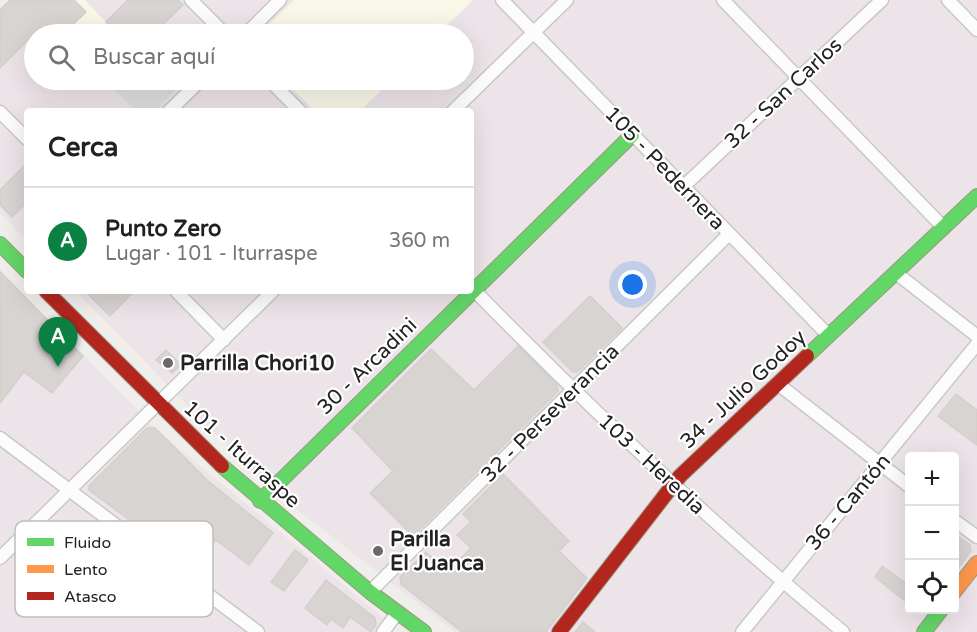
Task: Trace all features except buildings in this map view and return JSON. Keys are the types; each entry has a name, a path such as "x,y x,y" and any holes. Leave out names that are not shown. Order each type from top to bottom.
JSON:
{"street":[{"path":"191,0 215,24"},
{"path":"256,24 280,0"},
{"name":"105 - Pedernera","path":"502,0 829,336"},
{"path":"456,108 567,0"},
{"path":"723,0 944,228"},
{"name":"32 - San Carlos","path":"684,186 882,0"},
{"path":"948,0 977,30"},
{"path":"172,108 191,90"},
{"path":"279,90 297,108"},
{"path":"0,112 24,136"},
{"name":"30 - Arcadini","path":"474,288 632,135"},
{"name":"34 - Julio Godoy","path":"559,632 673,485 977,196"},
{"name":"32 - Perseverancia","path":"370,592 729,234"},
{"path":"0,244 24,268"},
{"path":"896,273 977,336"},
{"name":"103 - Heredia","path":"474,290 573,390 673,485 782,582 843,632"},
{"name":"101 - Iturraspe","path":"49,294 158,405 260,501 370,592 424,632"},
{"path":"179,294 224,340"},
{"path":"37,521 270,294"},
{"name":"30 - Arcadini","path":"260,501 468,294"},
{"name":"36 - Cantón","path":"742,632 977,344"},
{"path":"778,384 905,484"},
{"path":"0,438 109,521"},
{"path":"959,524 977,537"},
{"path":"0,558 15,543"},
{"path":"959,585 977,562"},
{"path":"213,598 258,632"},
{"path":"383,632 398,612"},
{"path":"924,632 937,614"}],"shaded area":[{"path":"9,0 977,0 977,632 455,632 264,484 79,294 474,294 474,108 24,108 24,238 0,213 0,9"},
{"path":"10,0 85,0 108,24 24,24 24,38 0,14 0,10"},
{"path":"294,0 473,0 448,24 269,24"},
{"path":"115,90 175,91 158,108 133,108"},
{"path":"293,90 382,90 363,108 312,108"},
{"path":"0,269 158,431 386,620 377,632 0,632"}],"traffic: fast":[{"path":"474,290 632,135"},
{"path":"807,356 977,196"},
{"path":"0,244 24,268"},
{"path":"260,501 470,294"},
{"path":"222,466 370,592 424,632"},
{"path":"924,632 938,614"}],"traffic: slow":[{"path":"959,586 977,563"}],"traffic: jam":[{"path":"49,294 222,466"},
{"path":"559,632 680,476 807,356"}],"place":[{"name":"Parrilla Chori10","path":"168,363"},
{"name":"Punto Zero","path":"58,367"},
{"name":"Parilla El Juanca","path":"378,551"}]}
